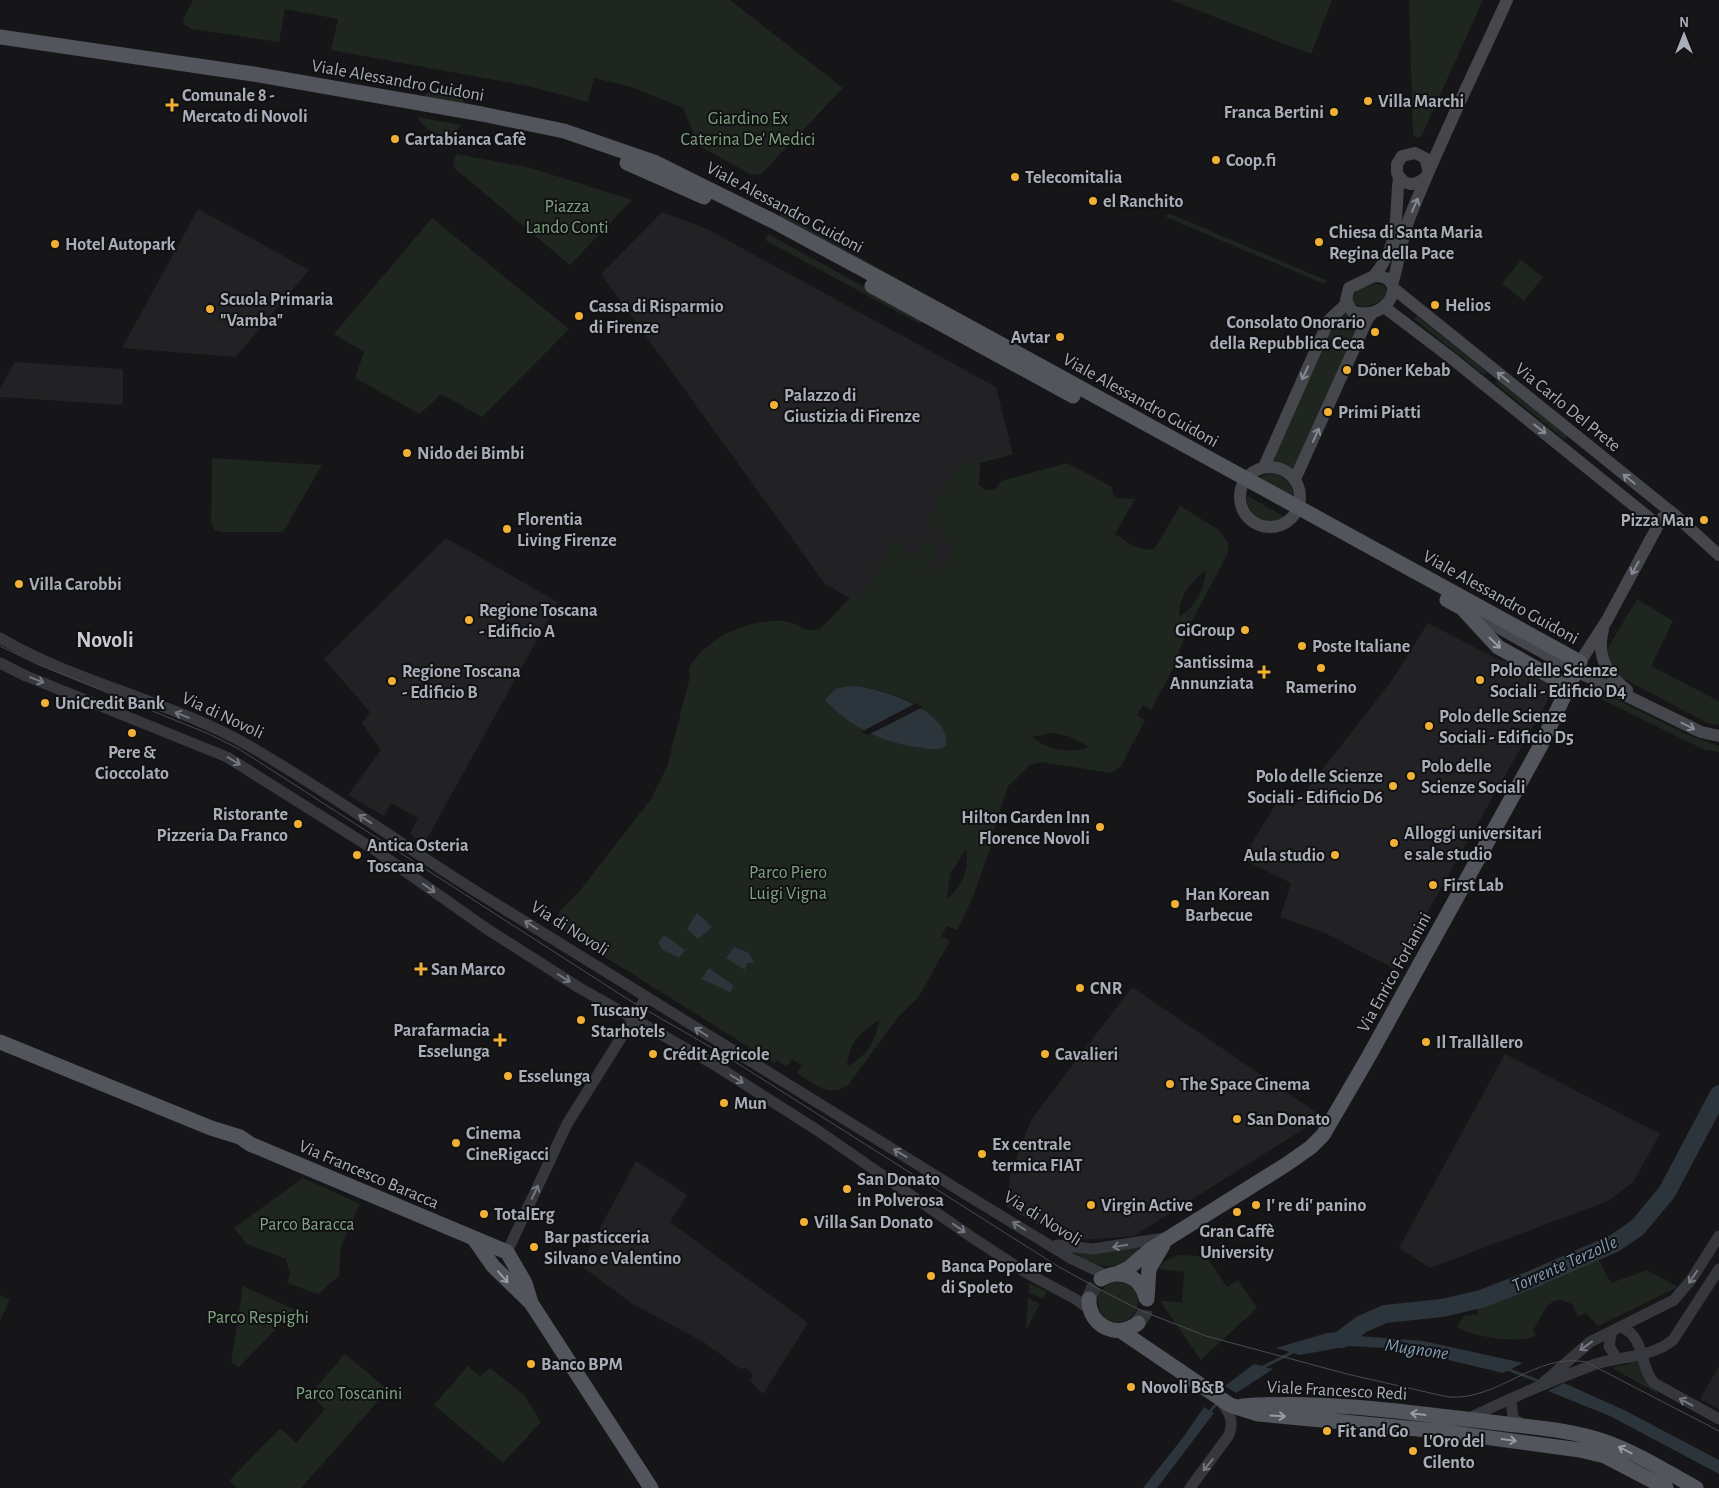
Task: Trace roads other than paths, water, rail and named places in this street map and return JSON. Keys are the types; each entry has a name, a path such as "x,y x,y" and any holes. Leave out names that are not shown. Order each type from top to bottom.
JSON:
{"main road":[{"path":"1294,479 1367,320 1392,300 1392,287 1408,221 1427,174 1507,0"},
{"name":"Viale Alessandro Guidoni","path":"0,37 253,74 482,114 564,131 646,159 677,171 790,230 1243,483"},
{"name":"Viale Alessandro Guidoni","path":"0,47 137,65 455,119 564,142 608,156 671,181 735,212 1243,483 1658,710 1701,732 1719,736"},
{"path":"1264,468 1330,318 1346,302 1349,288 1374,276 1388,258 1393,245 1399,177 1396,169 1399,160 1406,154 1419,154 1444,139"},
{"path":"1419,154 1425,158 1427,174"},
{"path":"1399,177 1405,182 1412,184 1427,174"},
{"name":"Via Carlo Del Prete","path":"1374,276 1384,278 1392,287 1668,510 1719,555"},
{"name":"Via Carlo Del Prete","path":"1346,302 1352,311 1378,310 1450,357 1658,526"},
{"path":"1264,468 1280,468 1294,479 1300,493 1297,512 1286,523 1277,527 1257,525 1248,518 1241,507 1243,483 1256,470 1264,468"},
{"path":"1578,666 1668,510"},
{"name":"Viale Alessandro Guidoni","path":"1297,512 1462,608 1578,666"},
{"path":"1462,608 1498,647 1568,686"},
{"path":"1606,620 1600,643 1601,656 1606,669 1624,688 1658,710"},
{"name":"Via Enrico Forlanini","path":"1108,1276 1129,1268 1151,1249 1287,1164 1311,1147 1328,1128 1540,745 1578,666"},
{"name":"Via Francesco Baracca","path":"0,1042 211,1128 235,1135 250,1144 477,1243 496,1256 502,1256 507,1252"},
{"name":"Via Enrico Forlanini","path":"1146,1298 1149,1270 1169,1238"},
{"path":"477,1243 493,1266 514,1289 531,1303"},
{"path":"507,1252 525,1283 531,1303 651,1488"},
{"name":"Via di Novoli","path":"1108,1276 1126,1275 1138,1282 1146,1298"},
{"name":"Via di Novoli","path":"1090,1304 1094,1319 1103,1327 1121,1331 1228,1405"},
{"path":"1121,1331 1139,1323 1147,1349"},
{"name":"Viale Francesco Redi","path":"1228,1405 1313,1403 1466,1419 1582,1435 1607,1442 1696,1488"},
{"name":"Viale Francesco Redi","path":"1228,1405 1265,1415 1441,1431 1594,1452 1666,1488"}],"street":[{"name":"Via di Novoli","path":"0,638 27,653 196,721 249,746 646,998 1042,1240 1089,1268 1108,1276"},
{"name":"Via di Novoli","path":"3,664 227,757 375,850 487,929 578,986 761,1094 1025,1272 1077,1300 1090,1304"},
{"path":"507,1252 567,1124 646,998"},
{"path":"1560,1375 1585,1347 1617,1329 1666,1306 1678,1297 1719,1236"},
{"path":"1042,1240 1066,1248 1093,1249 1169,1238"},
{"path":"1441,1431 1511,1400 1560,1375 1660,1349 1673,1340 1719,1269"},
{"path":"1617,1329 1635,1338 1649,1376 1656,1385 1719,1419"},
{"path":"1617,1329 1609,1346 1618,1359"},
{"path":"1511,1400 1513,1418 1524,1426"},
{"path":"1190,1488 1226,1442 1232,1420 1228,1405"}],"water":[{"path":"850,686 894,695 925,711 937,721 945,733 946,746 941,749 935,749 909,746 869,733 857,726 846,719 825,700 835,689"},
{"path":"697,913 712,927 698,939 687,929"},
{"path":"664,935 685,950 679,958 663,950 658,943"},
{"path":"734,947 749,953 754,963 747,963 745,970 726,958"},
{"path":"709,968 734,986 730,992 701,979"},
{"path":"1338,1332 1359,1336 1423,1341 1523,1363 1503,1373 1403,1349 1349,1346 1300,1355 1276,1348 1327,1333"},
{"path":"1254,1364 1273,1369 1236,1393 1225,1386"},
{"path":"1564,1383 1624,1410 1719,1460 1719,1474 1610,1416 1548,1391"},
{"path":"1204,1407 1214,1413 1157,1488 1143,1488 1185,1435"}],"waterway":[{"name":"Torrente Terzolle","path":"1342,1339 1362,1324 1385,1314 1442,1308 1481,1299 1533,1279 1615,1243 1638,1227 1667,1192 1719,1094"},
{"name":"Mugnone","path":"1261,1368 1293,1352"},
{"name":"Mugnone","path":"1507,1369 1541,1382"},
{"name":"Mugnone","path":"1208,1414 1217,1403"}],"tunnel":[{"path":"1089,1299 1093,1289 1101,1279"},
{"path":"1138,1323 1145,1312 1147,1299"}],"tram line":[{"path":"0,646 37,664 209,734 239,749 629,1000 726,1056 1059,1267 1142,1311 1206,1336 1347,1374 1448,1397 1484,1392 1550,1364 1568,1361 1586,1362 1719,1431"}],"place":[{"name":"Villa Marchi","path":"1368,101"},
{"name":"Comunale 8 - Mercato di Novoli","path":"172,105"},
{"name":"Franca Bertini","path":"1334,112"},
{"name":"Cartabianca Cafè","path":"395,139"},
{"name":"Coop.fi","path":"1216,160"},
{"name":"Telecomitalia","path":"1015,177"},
{"name":"el Ranchito","path":"1093,201"},
{"name":"Chiesa di Santa Maria Regina della Pace","path":"1319,242"},
{"name":"Hotel Autopark","path":"55,244"},
{"name":"Helios","path":"1435,305"},
{"name":"Scuola Primaria \"Vamba\"","path":"210,309"},
{"name":"Cassa di Risparmio di Firenze","path":"579,316"},
{"name":"Consolato Onorario della Repubblica Ceca","path":"1375,332"},
{"name":"Avtar","path":"1060,337"},
{"name":"Döner Kebab","path":"1347,370"},
{"name":"Palazzo di Giustizia di Firenze","path":"774,405"},
{"name":"Primi Piatti","path":"1328,412"},
{"name":"Nido dei Bimbi","path":"407,453"},
{"name":"Pizza Man","path":"1704,520"},
{"name":"Florentia Living Firenze","path":"507,529"},
{"name":"Villa Carobbi","path":"19,584"},
{"name":"Regione Toscana - Edificio A","path":"469,620"},
{"name":"GiGroup","path":"1245,630"},
{"name":"Poste Italiane","path":"1302,646"},
{"name":"Ramerino","path":"1321,668"},
{"name":"Santissima Annunziata","path":"1264,672"},
{"name":"Polo delle Scienze Sociali - Edificio D4","path":"1480,680"},
{"name":"Regione Toscana - Edificio B","path":"392,681"},
{"name":"UniCredit Bank","path":"45,703"},
{"name":"Polo delle Scienze Sociali - Edificio D5","path":"1429,726"},
{"name":"Pere & Cioccolato","path":"132,733"},
{"name":"Polo delle Scienze Sociali","path":"1411,776"},
{"name":"Polo delle Scienze Sociali - Edificio D6","path":"1393,786"},
{"name":"Ristorante Pizzeria Da Franco","path":"298,824"},
{"name":"Hilton Garden Inn Florence Novoli","path":"1100,827"},
{"name":"Alloggi universitari e sale studio","path":"1394,843"},
{"name":"Antica Osteria Toscana","path":"357,855"},
{"name":"Aula studio","path":"1335,855"},
{"name":"First Lab","path":"1433,885"},
{"name":"Han Korean Barbecue","path":"1175,904"},
{"name":"San Marco","path":"421,969"},
{"name":"CNR","path":"1080,988"},
{"name":"Tuscany Starhotels","path":"581,1020"},
{"name":"Parafarmacia Esselunga","path":"500,1040"},
{"name":"Il Trallàllero","path":"1426,1042"},
{"name":"Crédit Agricole","path":"653,1054"},
{"name":"Cavalieri","path":"1045,1054"},
{"name":"Esselunga","path":"508,1076"},
{"name":"The Space Cinema","path":"1170,1084"},
{"name":"Mun","path":"724,1103"},
{"name":"San Donato","path":"1237,1119"},
{"name":"Cinema CineRigacci","path":"456,1143"},
{"name":"Ex centrale termica FIAT","path":"982,1154"},
{"name":"San Donato in Polverosa","path":"847,1189"},
{"name":"Virgin Active","path":"1091,1205"},
{"name":"I' re di' panino","path":"1256,1205"},
{"name":"Gran Caffè University","path":"1237,1212"},
{"name":"TotalErg","path":"484,1214"},
{"name":"Villa San Donato","path":"804,1222"},
{"name":"Bar pasticceria Silvano e Valentino","path":"534,1247"},
{"name":"Banca Popolare di Spoleto","path":"931,1276"},
{"name":"Banco BPM","path":"531,1364"},
{"name":"Novoli B&B","path":"1131,1387"},
{"name":"Fit and Go","path":"1327,1431"},
{"name":"L'Oro del Cilento","path":"1413,1451"}],"district":[{"name":"Novoli","path":"105,639"}],"park label":[{"name":"Giardino Ex Caterina De' Medici","path":"748,128"},
{"name":"Piazza Lando Conti","path":"567,216"},
{"name":"Parco Piero Luigi Vigna","path":"788,882"},
{"name":"Parco Baracca","path":"307,1224"},
{"name":"Parco Respighi","path":"258,1317"},
{"name":"Parco Toscanini","path":"349,1393"}]}
